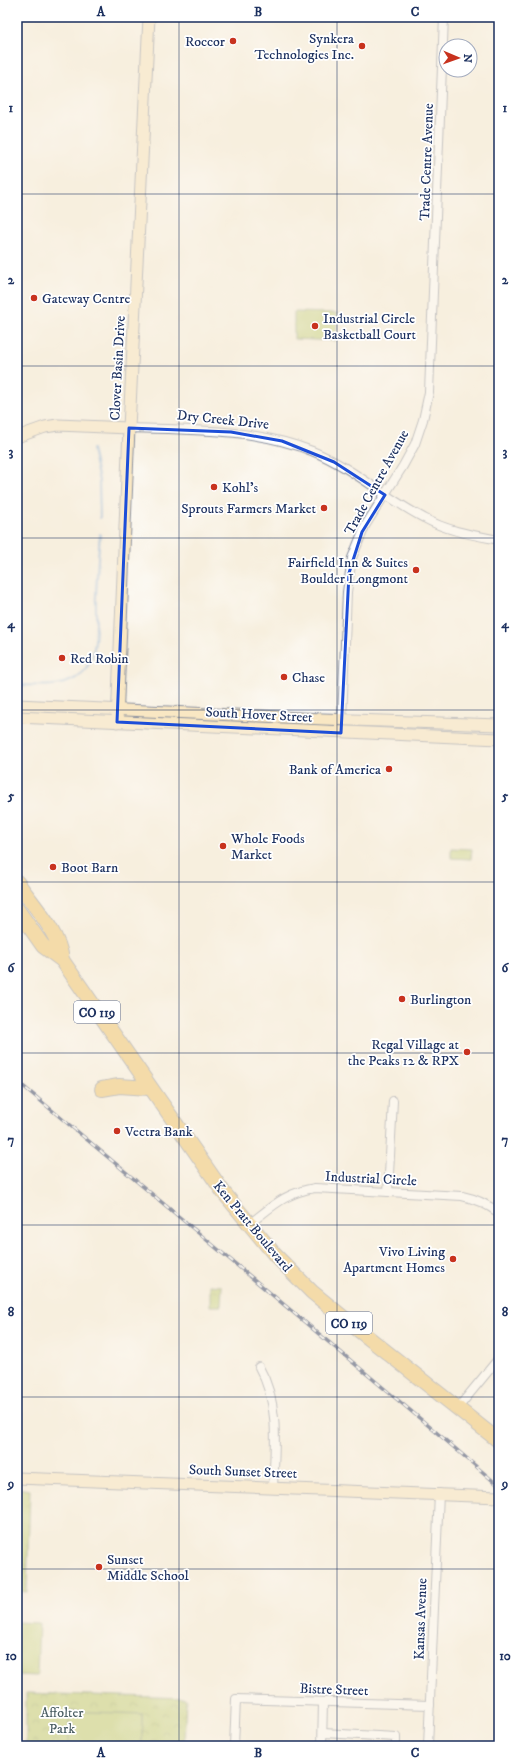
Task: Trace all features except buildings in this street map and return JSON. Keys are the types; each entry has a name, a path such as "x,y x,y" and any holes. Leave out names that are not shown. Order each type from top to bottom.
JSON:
{"highway":[{"name":"Ken Pratt Boulevard","path":"17,882 56,938 61,950 62,960"},
{"name":"Ken Pratt Boulevard","path":"17,909 43,946 62,960 224,1193 248,1225 275,1255 312,1292 499,1441"},
{"path":"102,1088 119,1086 150,1088"}],"street":[{"name":"Clover Basin Drive","path":"117,722 129,428 149,17"},
{"name":"Trade Centre Avenue","path":"342,720 349,572 354,552 362,532 405,462 416,440 425,414 429,392 444,17"},
{"name":"Dry Creek Drive","path":"17,437 58,425 230,432 256,435 282,441 312,451 334,462 413,512 437,524 467,534 499,540"},
{"name":"South Hover Street","path":"17,705 342,720 499,725"},
{"name":"South Hover Street","path":"17,717 499,739"},
{"path":"341,732 342,720"},
{"path":"388,1192 393,1101"},
{"name":"Industrial Circle","path":"248,1225 286,1196 300,1190 314,1188 462,1196 476,1198 499,1213"},
{"path":"457,1409 499,1358"},
{"path":"259,1367 269,1388 273,1406 276,1433 273,1487"},
{"name":"South Sunset Street","path":"17,1478 483,1496"},
{"name":"Kansas Avenue","path":"428,1746 439,1494"},
{"name":"Bistre Street","path":"234,1746 236,1699 430,1705"},
{"path":"322,1746 323,1702"},
{"path":"323,1733 396,1737 396,1746"}],"highlighted area":[{"path":"129,428 231,432 282,441 334,462 385,495 362,532 349,573 341,733 117,722"}],"green space":[{"name":"Industrial Circle Basketball Court","path":"294,312 337,313 336,341 294,339"},
{"path":"451,848 472,849 471,859 451,858"},
{"path":"210,1285 222,1286 221,1306 210,1306"},
{"path":"17,1488 30,1490 27,1592 17,1591"},
{"path":"17,1622 39,1623 37,1676 17,1675"},
{"name":"Affolter Park","path":"26,1693 186,1698 184,1746 26,1746"},
{"path":"69,1711 142,1714 142,1746 69,1746"}],"waterway":[{"path":"92,449 99,481 100,518"},
{"path":"17,685 45,686 66,683 82,673 88,665 93,654 95,643 100,534"}],"railway":[{"path":"17,1081 499,1486"}],"place":[{"name":"Roccor","path":"233,41"},
{"name":"Synkera Technologies Inc.","path":"362,46"},
{"name":"Gateway Centre","path":"34,298"},
{"name":"Industrial Circle Basketball Court","path":"315,326"},
{"name":"Kohl's","path":"214,487"},
{"name":"Sprouts Farmers Market","path":"324,508"},
{"name":"Fairfield Inn & Suites Boulder Longmont","path":"416,570"},
{"name":"Red Robin","path":"62,658"},
{"name":"Chase","path":"284,677"},
{"name":"Bank of America","path":"389,769"},
{"name":"Whole Foods Market","path":"223,846"},
{"name":"Boot Barn","path":"53,867"},
{"name":"Burlington","path":"402,999"},
{"name":"Regal Village at the Peaks 12 & RPX","path":"467,1052"},
{"name":"Vectra Bank","path":"117,1131"},
{"name":"Vivo Living Apartment Homes","path":"453,1259"},
{"name":"Sunset Middle School","path":"99,1567"}]}
